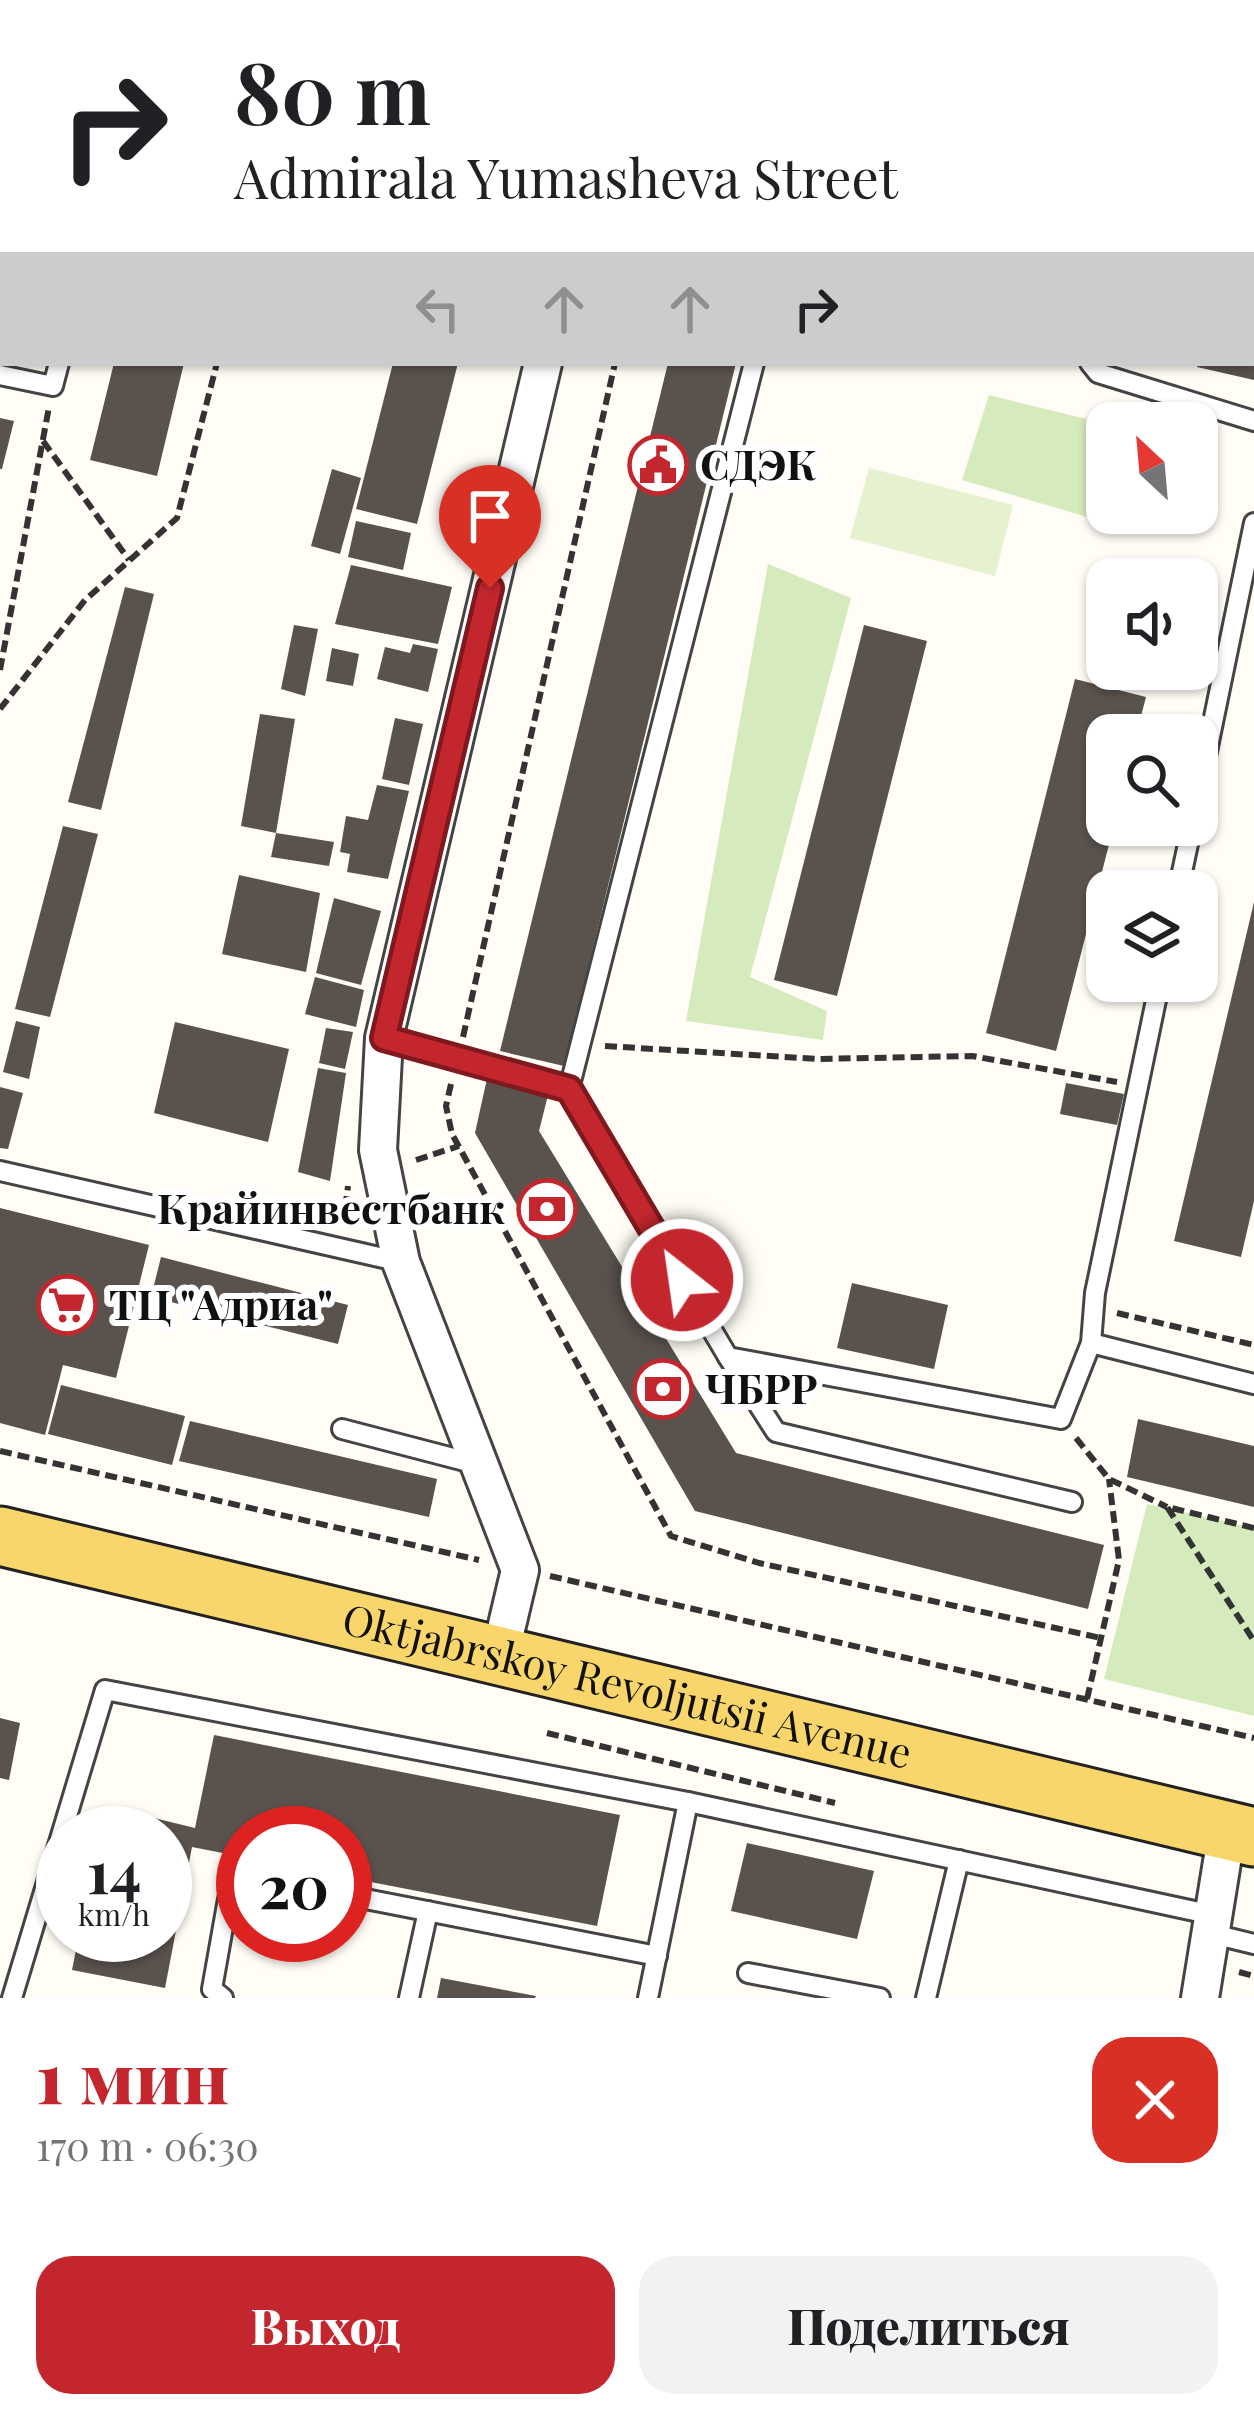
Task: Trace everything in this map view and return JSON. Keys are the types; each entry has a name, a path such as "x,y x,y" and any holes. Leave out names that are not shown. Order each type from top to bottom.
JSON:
{"main road":[{"name":"Oktjabrskoy Revoljutsii Avenue","path":"0,1536 1240,1834"}],"street":[{"path":"499,1659 520,1570 401,1262 378,1150 384,1038 541,366"},
{"path":"1200,1998 1213,1924 1240,1834"}],"lane":[{"path":"0,375 53,386 58,366"},
{"path":"569,1089 753,366"},
{"path":"1092,366 1098,373 1254,422"},
{"path":"1215,714 1254,524"},
{"path":"728,1357 1061,1419 1091,1343 1094,1307 1156,1002"},
{"path":"384,1038 569,1089 776,1432 1072,1502"},
{"path":"0,1171 401,1262"},
{"path":"1091,1343 1254,1384"},
{"path":"342,1429 480,1465"},
{"path":"12,1998 104,1690 688,1802 959,1860 1213,1924 1254,1944"},
{"path":"648,1998 688,1802"},
{"path":"926,1998 959,1860"},
{"path":"372,1900 657,1955"},
{"path":"409,1998 428,1911"},
{"path":"217,1962 212,1989 223,1998"},
{"path":"748,1972 880,1998"}],"path":[{"path":"0,709 85,600 177,518 216,366"},
{"path":"614,366 446,1106 458,1146 671,1536 759,1563 1101,1638"},
{"path":"0,670 53,386"},
{"path":"43,441 129,560"},
{"path":"581,1045 818,1059 972,1056 1138,1086"},
{"path":"382,1172 458,1146"},
{"path":"1094,1307 1254,1345"},
{"path":"1061,1419 1109,1479 1167,1507 1254,1528"},
{"path":"0,1451 1254,1738"},
{"path":"1087,1700 1119,1560 1109,1479"},
{"path":"1167,1507 1254,1641"},
{"path":"547,1733 710,1774"}],"green space":[{"path":"989,395 1086,419 1086,517 962,480"},
{"path":"869,468 1013,505 995,576 850,538"},
{"path":"768,564 851,598 750,977 827,1011 823,1040 686,1021"},
{"path":"1147,1504 1254,1528 1254,1716 1104,1679"}],"building":[{"path":"113,366 183,366 157,476 90,460"},
{"path":"392,366 457,366 417,524 356,509"},
{"path":"667,366 735,366 564,1066 500,1051"},
{"path":"1254,366 1254,380 1197,367"},
{"path":"0,418 14,421 2,469 0,469"},
{"path":"332,469 361,478 340,554 311,546"},
{"path":"356,521 411,533 403,570 348,557"},
{"path":"351,565 452,587 438,644 335,624"},
{"path":"125,587 154,594 101,810 68,802"},
{"path":"294,625 318,629 305,696 281,689"},
{"path":"864,625 927,641 837,996 774,980"},
{"path":"413,644 438,649 428,692 377,679 385,647 410,653"},
{"path":"332,648 359,654 353,686 326,681"},
{"path":"1075,679 1086,682 1086,690 1118,690 1146,697 1142,714 1086,714 1086,846 1109,846 1102,870 1086,870 1086,934 1056,1051 986,1033"},
{"path":"260,714 295,719 276,833 241,826"},
{"path":"395,718 423,724 409,785 382,779"},
{"path":"377,785 409,791 388,879 347,872 350,854 340,852 346,816 368,820"},
{"path":"63,826 98,834 50,1017 15,1009"},
{"path":"276,833 334,842 329,866 271,857"},
{"path":"239,875 320,893 306,972 222,954"},
{"path":"334,898 381,911 361,985 316,973"},
{"path":"1254,902 1254,1201 1241,1257 1174,1241"},
{"path":"315,977 364,990 356,1027 305,1014"},
{"path":"16,1021 40,1027 29,1079 3,1072"},
{"path":"175,1022 289,1049 268,1142 154,1113"},
{"path":"326,1028 353,1032 345,1069 319,1063"},
{"path":"318,1068 346,1073 330,1181 298,1172"},
{"path":"488,1074 548,1095 539,1131 736,1453 1104,1545 1088,1609 695,1511 475,1133"},
{"path":"1066,1083 1124,1094 1117,1125 1060,1114"},
{"path":"0,1087 23,1093 8,1149 0,1148"},
{"name":"ТЦ \"Адриа\"","path":"0,1208 149,1245 116,1378 63,1365 45,1435 0,1423"},
{"path":"161,1257 348,1305 338,1344 151,1297"},
{"path":"852,1283 948,1305 934,1369 837,1348"},
{"path":"61,1385 185,1416 172,1465 48,1434"},
{"path":"1138,1419 1254,1446 1254,1507 1127,1477"},
{"path":"190,1421 437,1479 429,1517 179,1461"},
{"path":"0,1718 20,1723 9,1780 0,1778"},
{"path":"214,1735 620,1815 597,1926 372,1882 372,1806 216,1806 216,1852 192,1847"},
{"path":"747,1843 874,1871 857,1939 731,1911"},
{"path":"74,1962 170,1962 165,1988 72,1970"},
{"path":"441,1978 536,1996 437,1998"}],"place":[{"name":"СДЭК","path":"658,465"},
{"name":"Крайинвестбанк","path":"547,1209"},
{"name":"ТЦ \"Адриа\"","path":"67,1305"},
{"name":"ЧБРР","path":"663,1389"}],"route":[{"path":"490,588 384,1038 440,1049 569,1089 682,1280"}]}
